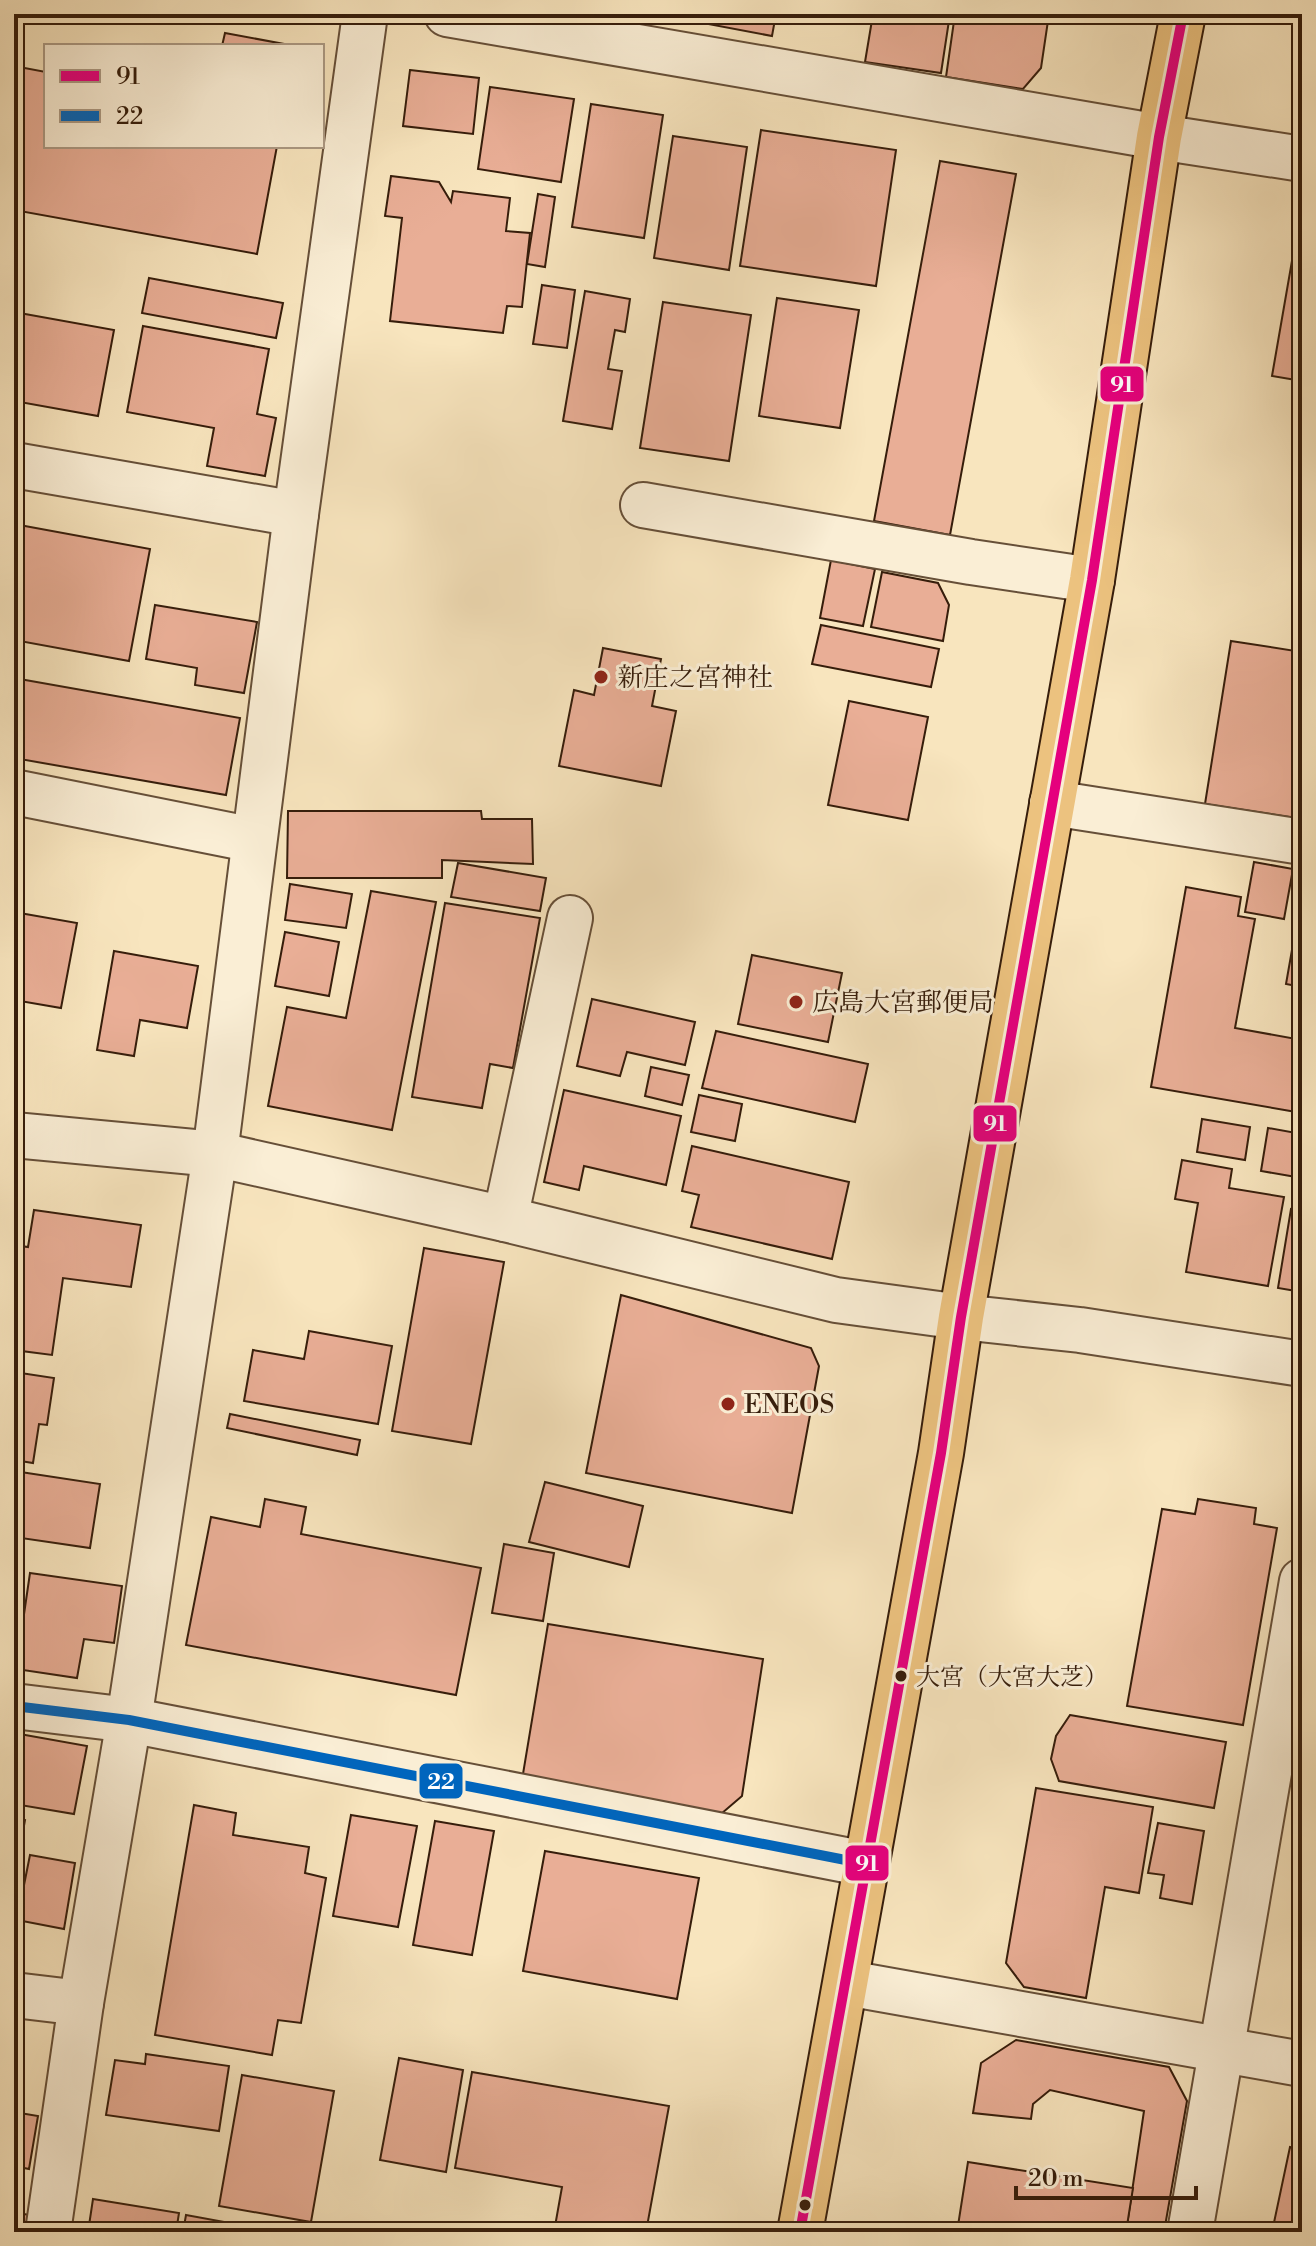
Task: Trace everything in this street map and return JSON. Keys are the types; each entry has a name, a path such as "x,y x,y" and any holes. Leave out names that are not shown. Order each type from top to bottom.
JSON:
{"highway":[{"path":"800,2232 941,1453 961,1317 1092,580 1159,137 1183,14"}],"street":[{"path":"48,2232 81,2003 129,1720 215,1154 296,514 365,14"},
{"path":"447,14 645,30 1159,137 1302,159"},
{"path":"14,465 296,514"},
{"path":"643,505 1092,580"},
{"path":"14,792 254,840"},
{"path":"1052,803 1302,842"},
{"path":"505,1219 570,918"},
{"path":"14,1135 215,1154 505,1219 836,1300 1080,1330 1302,1364"},
{"path":"1190,2232 1302,1581"},
{"path":"14,1706 129,1720 866,1864"},
{"path":"847,1983 1302,2064"},
{"path":"14,1995 81,2003"}],"building":[{"path":"671,14 776,14 772,36 671,17"},
{"path":"873,14 950,14 941,73 865,62"},
{"path":"955,14 1049,14 1041,68 1023,89 946,77"},
{"path":"225,33 284,44 222,44"},
{"path":"14,66 44,72 44,148 277,148 257,254 14,210"},
{"path":"410,70 479,78 473,134 403,126"},
{"path":"490,87 574,99 561,182 478,169"},
{"path":"591,104 663,115 644,238 572,227"},
{"path":"761,130 896,150 876,286 740,266"},
{"path":"673,136 747,147 729,270 654,258"},
{"path":"940,161 1016,174 950,535 874,521"},
{"path":"391,176 439,182 451,202 453,191 510,198 506,231 530,233 522,307 507,306 503,333 390,321 402,218 385,216"},
{"path":"538,194 555,197 545,267 527,264"},
{"path":"14,253 23,255 19,279 14,278"},
{"path":"1293,255 1302,257 1302,381 1272,376"},
{"path":"149,278 283,303 276,338 142,313"},
{"path":"542,285 575,290 567,348 533,344"},
{"path":"585,291 630,299 625,332 615,330 608,369 622,371 612,429 563,421"},
{"path":"777,298 859,310 840,428 759,416"},
{"path":"663,302 751,315 729,461 640,448"},
{"path":"14,312 114,330 98,416 14,401"},
{"path":"143,326 269,349 257,414 276,418 265,476 207,466 214,428 127,412"},
{"path":"14,524 150,549 129,661 14,640"},
{"path":"831,560 875,569 863,626 820,618"},
{"path":"882,572 938,583 949,605 943,641 871,627"},
{"path":"155,605 257,622 244,693 195,685 197,668 146,659"},
{"path":"821,625 939,649 931,687 812,664"},
{"path":"1231,641 1302,652 1302,819 1205,804"},
{"path":"603,648 661,659 652,706 676,711 661,786 559,766 574,690 594,695"},
{"path":"14,678 240,718 226,795 14,758"},
{"path":"849,701 928,717 908,820 828,805"},
{"path":"288,811 481,811 482,819 532,819 533,864 442,860 442,878 287,878"},
{"path":"1254,862 1293,869 1284,919 1245,912"},
{"path":"458,863 546,878 540,911 451,897"},
{"path":"290,884 352,894 346,928 285,920"},
{"path":"1186,887 1241,897 1238,916 1255,919 1235,1028 1302,1040 1302,1113 1151,1087"},
{"path":"371,891 436,902 392,1130 268,1106 287,1007 346,1018"},
{"path":"1302,893 1302,987 1286,984"},
{"path":"445,903 540,918 513,1068 490,1064 482,1108 412,1097"},
{"path":"14,912 77,923 61,1008 14,1000"},
{"path":"285,932 339,942 329,996 275,986"},
{"path":"114,951 198,966 187,1028 140,1020 134,1056 97,1050"},
{"path":"752,955 842,973 828,1042 738,1024"},
{"path":"592,999 695,1022 685,1065 627,1052 620,1076 577,1066"},
{"path":"716,1031 868,1064 855,1122 702,1088"},
{"path":"651,1067 689,1075 682,1105 645,1096"},
{"path":"564,1090 681,1116 666,1185 584,1166 579,1190 544,1182"},
{"path":"699,1095 742,1104 735,1141 691,1132"},
{"path":"1202,1119 1250,1127 1245,1160 1197,1152"},
{"path":"1268,1128 1302,1134 1302,1178 1261,1171"},
{"path":"692,1146 849,1182 832,1259 691,1227 699,1195 682,1191"},
{"path":"1182,1160 1232,1169 1229,1188 1284,1197 1268,1286 1186,1272 1198,1203 1175,1199"},
{"path":"1291,1209 1302,1211 1302,1292 1278,1288"},
{"path":"34,1210 141,1225 131,1287 63,1278 52,1355 14,1350 14,1245 28,1247"},
{"path":"424,1248 504,1262 471,1444 392,1431"},
{"path":"621,1295 811,1348 819,1366 792,1513 586,1473"},
{"path":"309,1331 392,1346 378,1424 244,1401 253,1350 304,1359"},
{"path":"14,1372 54,1378 47,1425 39,1424 33,1463 14,1460"},
{"path":"230,1414 360,1440 357,1455 227,1428"},
{"path":"14,1471 100,1484 90,1548 14,1537"},
{"path":"545,1482 643,1506 629,1567 529,1542"},
{"path":"265,1499 306,1507 301,1534 481,1568 456,1695 186,1645 211,1517 260,1527"},
{"path":"1198,1499 1256,1508 1254,1524 1277,1528 1243,1725 1127,1706 1162,1509 1195,1514"},
{"path":"504,1544 554,1553 543,1621 492,1613"},
{"path":"30,1573 122,1586 114,1643 84,1639 77,1678 16,1669"},
{"path":"14,1588 19,1588 14,1622"},
{"path":"548,1624 763,1659 742,1796 721,1814 522,1780"},
{"path":"1070,1715 1226,1742 1214,1808 1059,1781 1051,1759 1056,1736"},
{"path":"14,1733 87,1746 74,1814 14,1804"},
{"path":"1036,1788 1153,1807 1139,1893 1105,1887 1086,1998 1024,1987 1006,1963"},
{"path":"194,1805 236,1813 233,1835 309,1847 305,1873 326,1878 301,2023 278,2020 272,2055 155,2035"},
{"path":"351,1815 417,1826 398,1927 333,1916"},
{"path":"14,1818 25,1820 14,1883"},
{"path":"435,1821 494,1831 472,1955 413,1945"},
{"path":"1158,1823 1204,1831 1192,1904 1160,1898 1164,1875 1148,1873"},
{"path":"545,1851 699,1878 677,1999 523,1971"},
{"path":"30,1855 75,1863 64,1929 17,1920"},
{"path":"1016,2040 1169,2067 1187,2101 1164,2232 1126,2232 1144,2111 1050,2090 1033,2104 1031,2119 973,2113 981,2063"},
{"path":"146,2054 229,2066 219,2131 106,2115 115,2060 145,2064"},
{"path":"399,2058 463,2070 446,2172 380,2160"},
{"path":"472,2072 669,2106 646,2232 554,2232 562,2187 455,2168"},
{"path":"242,2075 334,2091 311,2222 219,2206"},
{"path":"14,2112 38,2116 29,2169 14,2166"},
{"path":"1290,2147 1302,2150 1302,2232 1272,2232"},
{"path":"968,2162 1133,2188 1126,2232 957,2232"},
{"path":"93,2199 179,2213 176,2232 88,2232"},
{"path":"14,2212 29,2215 26,2232 14,2232"},
{"path":"186,2215 230,2223 229,2232 183,2232"},
{"path":"238,2224 283,2232 237,2232"}],"transit line":[{"name":"91","path":"800,2232 941,1453 961,1317 1092,580 1159,137 1183,14"},
{"name":"22","path":"14,1706 129,1720 866,1864"}],"place":[{"name":"新庄之宮神社","path":"601,677"},
{"name":"広島大宮郵便局","path":"796,1002"},
{"name":"ENEOS","path":"728,1404"},
{"name":"大宮（大宮大芝）","path":"901,1676"}]}
